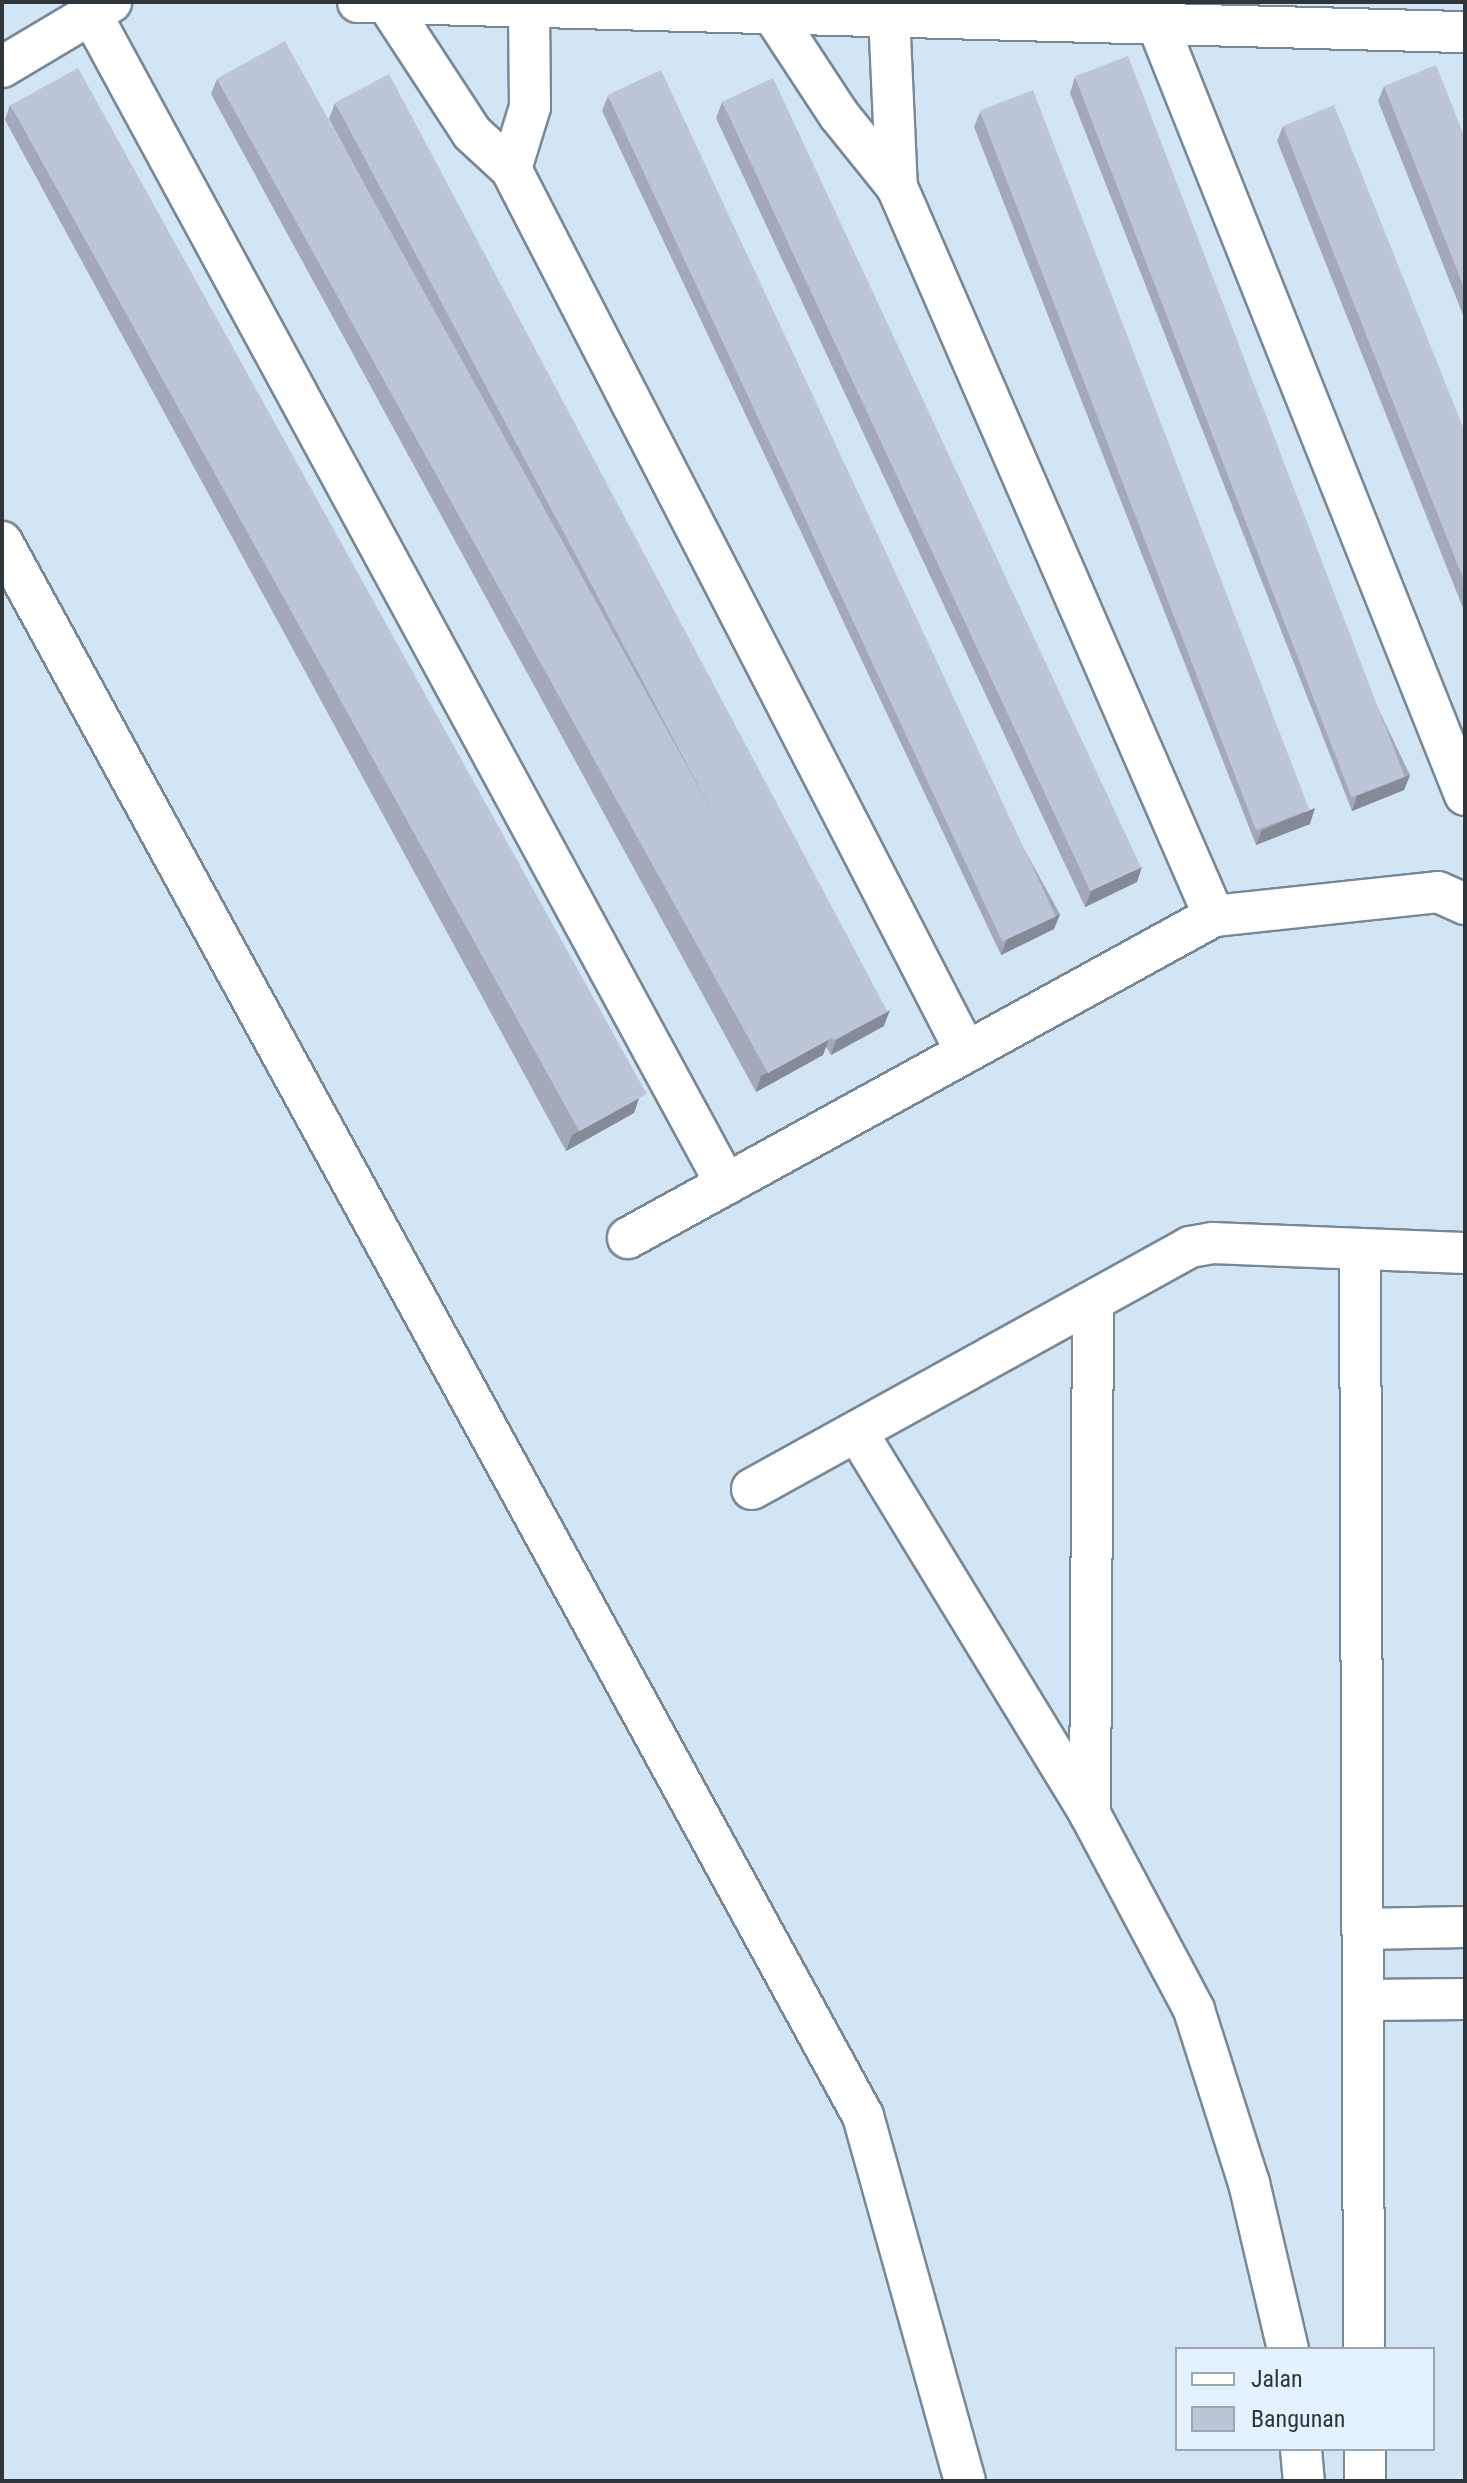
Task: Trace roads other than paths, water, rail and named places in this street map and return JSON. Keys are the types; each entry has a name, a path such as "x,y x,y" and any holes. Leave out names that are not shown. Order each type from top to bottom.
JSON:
{"street":[{"path":"358,2 1157,23 1462,25"},
{"path":"387,3 472,133 511,169 966,1052"},
{"path":"2,67 100,6 726,1184"},
{"path":"511,169 530,107 529,6"},
{"path":"772,13 839,115 897,187 1214,916"},
{"path":"889,14 897,187"},
{"path":"1157,23 1465,795"},
{"path":"2,542 863,2116 965,2481"},
{"path":"628,1238 1214,916 1456,889"},
{"path":"752,1489 1093,1303 1167,1255 1190,1247 1213,1243 1465,1253"},
{"path":"1360,1249 1364,2347"},
{"path":"1090,1814 1093,1303"},
{"path":"857,1432 1090,1814 1194,2010 1249,2183 1288,2347"},
{"path":"1363,1929 1465,1927"},
{"path":"1363,2000 1465,1999"},
{"path":"1301,2451 1304,2481"},
{"path":"1365,2451 1365,2481"}]}
